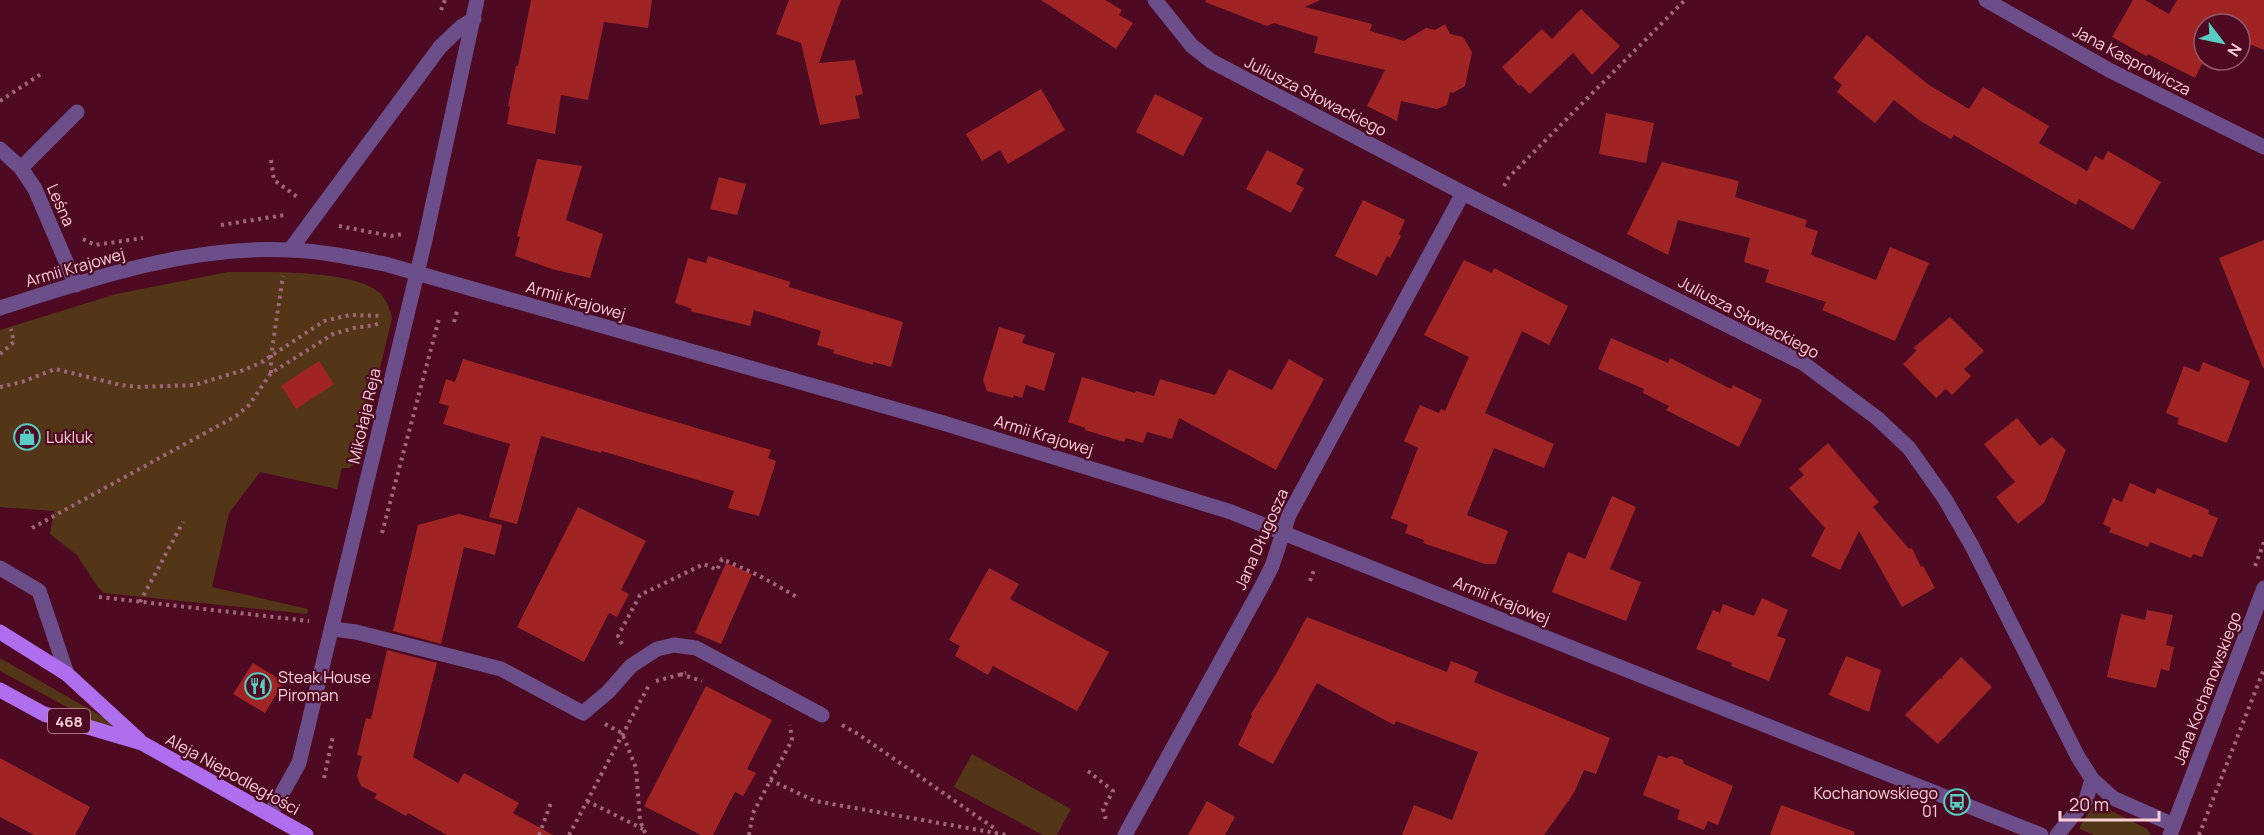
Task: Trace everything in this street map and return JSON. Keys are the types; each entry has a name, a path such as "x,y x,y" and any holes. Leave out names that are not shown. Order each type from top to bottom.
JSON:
{"main road":[{"name":"Aleja Niepodległości","path":"0,632 67,674 142,743"},
{"name":"Aleja Niepodległości","path":"0,690 44,714 142,743 306,835"}],"street":[{"name":"Mikołaja Reja","path":"270,815 299,763 417,273 477,0"},
{"name":"Juliusza Słowackiego","path":"1155,0 1192,46 1211,61 1463,193 1803,363 1877,418 1908,448 1945,499 1972,546 2078,757 2092,779 2113,798 2172,830"},
{"name":"Jana Kasprowicza","path":"1986,0 2109,70 2264,147"},
{"path":"290,250 440,47 461,27 474,19"},
{"path":"21,168 78,112"},
{"name":"Leśna","path":"0,149 21,168 35,189 76,285"},
{"name":"Jana Długosza","path":"1125,835 1263,584 1272,566 1289,515 1463,193"},
{"name":"Armii Krajowej","path":"0,308 176,258 214,252 290,250 326,253 385,264 940,422 1231,512 2041,835"},
{"path":"0,567 39,591 67,674"},
{"name":"Jana Kochanowskiego","path":"2172,830 2264,588"},
{"path":"333,629 356,632 501,669 583,713 608,692 631,666 657,648 674,645 696,648 822,715"},
{"path":"2057,835 2086,800 2092,779"}],"path":[{"path":"439,16 445,0"},
{"path":"1509,177 1685,0"},
{"path":"0,101 41,74"},
{"path":"271,160 274,180 303,201 299,206"},
{"path":"285,215 292,211"},
{"path":"220,226 285,215 391,236 401,234"},
{"path":"80,233 83,240 95,246 149,237"},
{"path":"271,373 271,356 283,276"},
{"path":"0,387 22,382 56,369 131,386 195,385 244,370 271,356 324,321 350,315 389,316 375,326 354,328 333,334 271,373 249,405 236,416 32,528"},
{"path":"381,539 439,319"},
{"path":"0,354 14,342"},
{"path":"140,602 183,522"},
{"path":"2251,575 2264,542"},
{"path":"631,666 618,636 640,595 704,564 717,570 722,559 760,576 797,597"},
{"path":"99,597 306,620 333,629"},
{"path":"2199,835 2264,669"},
{"path":"569,835 650,684 667,676 697,671"},
{"path":"822,715 858,734 994,828 996,832"},
{"path":"749,835 753,813 792,740 786,716"},
{"path":"324,778 334,733"},
{"path":"622,733 636,768 639,821 646,835"},
{"path":"1088,771 1113,791 1103,809 1107,826"},
{"path":"770,780 815,801 1007,835"},
{"path":"539,835 552,800"},
{"path":"587,801 643,829"}],"shaded area":[{"path":"228,272 285,272 350,280 367,285 380,293 388,305 392,318 358,460 350,468 342,468 337,489 260,472 229,513 212,587 308,609 307,614 104,593 77,555 50,534 54,511 0,507 0,330 116,294"},
{"path":"0,658 110,721 112,729 108,729 0,671"},
{"path":"972,754 1071,809 1057,835 1043,835 954,787"},
{"path":"2098,804 2147,829 2151,835 2094,835 2080,829 2094,805"}],"building":[{"path":"531,0 652,0 648,28 604,22 588,100 561,95 555,134 507,124 510,107 508,106"},
{"path":"789,0 841,0 819,63 855,60 863,94 855,96 860,118 820,125 801,43 776,34"},
{"path":"1041,0 1105,0 1122,10 1119,15 1133,23 1116,49"},
{"path":"1206,0 1320,0 1305,7 1372,24 1370,31 1404,41 1426,28 1435,30 1445,24 1450,34 1463,37 1472,52 1465,86 1453,93 1450,92 1447,105 1437,109 1401,101 1397,121 1367,106 1385,70 1314,53 1318,37 1274,23 1267,26 1205,2"},
{"path":"2133,0 2145,0 2169,14 2177,0 2264,0 2264,50 2252,45 2252,12 2192,12 2192,72 2198,72 2195,78 2148,54 2146,56 2112,37"},
{"path":"1581,9 1620,46 1592,75 1573,53 1530,94 1521,85 1519,86 1502,67 1542,29 1552,39"},
{"path":"1867,35 1929,85 1969,109 1983,87 2049,126 2039,143 2087,171 2095,156 2103,160 2108,151 2161,182 2133,230 2079,199 2076,205 1954,135 1951,139 1919,120 1894,100 1875,123 1837,92 1842,85 1833,78"},
{"path":"1041,89 1065,130 1008,164 1000,150 982,161 966,134"},
{"path":"1155,94 1203,118 1183,156 1136,132"},
{"path":"1606,113 1654,123 1646,163 1599,154"},
{"path":"1267,150 1304,169 1296,184 1304,188 1291,213 1246,189"},
{"path":"537,159 582,166 566,220 603,234 590,278 552,269 515,256 520,237 517,236"},
{"path":"1662,162 1739,181 1735,197 1807,220 1805,227 1818,231 1811,254 1876,280 1890,247 1929,263 1895,341 1822,310 1826,302 1765,282 1769,270 1744,262 1750,238 1678,220 1668,255 1627,234"},
{"path":"719,177 746,184 737,215 710,209"},
{"path":"1363,200 1405,220 1399,234 1401,236 1390,258 1387,256 1377,276 1335,256"},
{"path":"2264,240 2264,368 2263,368 2219,258"},
{"path":"708,256 790,282 789,287 903,322 891,367 873,362 873,365 833,353 834,350 817,345 821,331 754,310 750,326 690,311 692,309 675,303 688,258 706,263"},
{"path":"1464,260 1492,273 1494,268 1568,306 1549,345 1522,331 1485,413 1554,444 1544,468 1494,448 1467,515 1508,531 1496,564 1485,564 1423,543 1424,540 1405,533 1408,525 1391,518 1418,448 1404,441 1420,405 1439,413 1441,409 1445,411 1469,357 1424,335"},
{"path":"1950,317 1984,351 1964,369 1971,376 1952,395 1946,389 1936,398 1903,364 1917,350 1913,348"},
{"path":"999,327 1025,335 1022,343 1055,353 1044,391 1026,385 1022,398 1014,395 1013,398 987,391 983,380"},
{"path":"1611,338 1668,363 1670,358 1731,389 1733,385 1762,400 1739,447 1666,410 1669,406 1643,393 1644,389 1598,369"},
{"path":"463,359 771,450 768,458 776,461 759,516 728,508 734,491 602,451 601,453 541,436 517,524 489,517 510,444 443,424 449,406 439,403 446,379 455,382"},
{"path":"1289,359 1324,379 1276,470 1179,418 1172,439 1147,432 1143,443 1126,438 1124,442 1085,430 1085,428 1068,422 1082,377 1135,393 1136,391 1154,396 1160,379 1215,395 1229,369 1272,390"},
{"path":"319,361 334,384 296,409 281,386"},
{"path":"2203,362 2250,381 2227,443 2177,424 2179,418 2166,413 2184,366 2199,372"},
{"path":"2017,418 2040,446 2052,437 2066,450 2044,503 2018,524 1996,497 2015,482 1984,444"},
{"path":"1828,443 1879,502 1873,507 1909,549 1912,548 1935,588 1902,607 1859,531 1840,570 1811,556 1825,528 1789,488 1804,475 1799,469"},
{"path":"2130,483 2155,494 2157,488 2209,510 2208,514 2218,518 2202,557 2193,554 2191,558 2150,542 2148,547 2109,532 2111,528 2103,524 2113,498 2122,502"},
{"path":"1612,496 1636,507 1610,569 1641,582 1626,621 1552,592 1568,552 1585,559"},
{"path":"578,507 646,541 621,590 629,594 617,617 609,613 584,662 517,627"},
{"path":"459,514 502,525 495,555 464,547 441,644 393,631 418,525"},
{"path":"726,563 752,574 721,644 695,633"},
{"path":"989,568 1019,584 1010,599 1109,652 1077,711 993,666 988,675 955,656 960,646 949,640"},
{"path":"1762,598 1788,610 1777,636 1786,639 1769,681 1696,649 1713,610 1720,613 1723,604 1754,616"},
{"path":"2147,610 2173,615 2166,645 2174,647 2169,671 2161,669 2156,688 2107,677 2121,614 2145,620"},
{"path":"1307,617 1447,672 1451,661 1464,666 1478,672 1474,682 1610,738 1596,774 1584,770 1574,793 1544,835 1402,835 1414,805 1452,820 1478,752 1396,721 1394,725 1317,683 1273,764 1238,745 1251,714"},
{"path":"387,650 437,663 413,757 458,783 464,773 519,803 513,813 553,835 447,835 408,813 406,816 374,798 377,794 361,786 357,776 362,756 357,755 366,718 371,719"},
{"path":"1846,656 1881,670 1869,712 1829,695"},
{"path":"1961,657 1992,687 1938,744 1905,715 1940,678 1943,680 1942,677"},
{"path":"253,663 284,682 265,713 233,694"},
{"path":"706,686 772,720 747,769 756,773 743,796 735,792 713,835 701,835 644,806"},
{"path":"1658,755 1683,760 1684,764 1733,786 1718,825 1708,821 1704,830 1677,819 1680,810 1643,795"},
{"path":"0,758 90,807 75,835 34,835 0,817"},
{"path":"1207,801 1235,817 1225,835 1188,835"},
{"path":"1781,805 1855,832 1854,835 1770,835"}],"place":[{"name":"Lukluk","path":"27,437"},
{"name":"Steak House Piroman","path":"258,686"},
{"name":"Kochanowskiego 01","path":"1957,802"}]}
